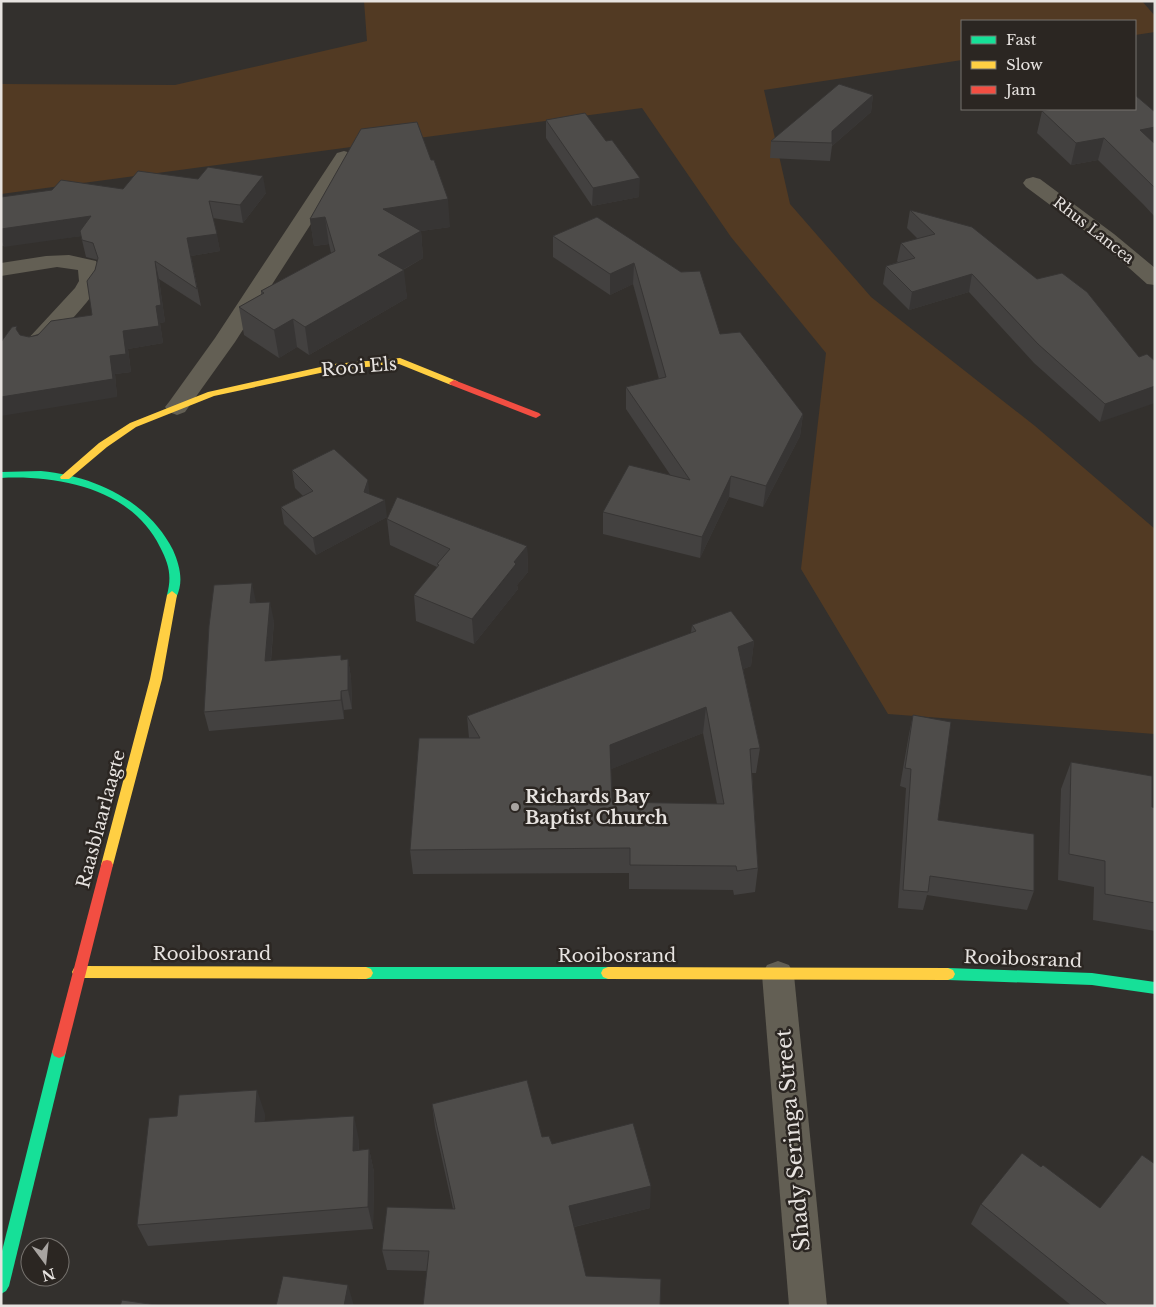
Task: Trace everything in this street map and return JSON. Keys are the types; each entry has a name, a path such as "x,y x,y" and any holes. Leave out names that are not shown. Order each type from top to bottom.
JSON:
{"street":[{"path":"177,407 224,342 344,158"},
{"name":"Rhus Lancea","path":"1033,183 1107,238 1155,279"},
{"path":"1,270 59,261 79,261 88,266 90,280 84,291 34,346"},
{"name":"Rooi Els","path":"65,477 103,445 133,425 177,407 211,394 334,367 400,361 536,415"},
{"name":"Raasblaarlaagte","path":"1,475 14,473 65,477 106,492 137,509 162,534 176,571 170,612 147,710 79,972 1,1286"},
{"name":"Rooibosrand","path":"79,972 963,974 1082,978 1155,988"},
{"name":"Shady Seringa Street","path":"778,975 808,1306"}],"shaded area":[{"path":"364,1 1142,1 1155,16 1155,32 1136,35 1136,20 961,20 961,60 764,90 790,204 871,297 1035,426 1155,529 1155,734 888,714 801,569 826,353 731,237 642,108 1,194 1,84 175,85 367,41"}],"building":[{"path":"839,84 873,95 832,131 832,143 771,141"},
{"path":"1136,96 1155,112 1155,127 1140,130 1155,144 1155,188 1104,138 1076,143 1042,111 1136,110"},
{"path":"585,113 606,141 612,140 640,178 593,188 546,120"},
{"path":"417,122 431,160 434,160 448,199 383,209 421,231 378,255 404,270 305,327 293,319 274,330 239,307 264,293 261,291 335,251 325,217 310,219 361,129"},
{"path":"208,167 263,176 240,205 209,201 217,234 187,238 197,289 155,261 161,305 156,306 159,326 123,331 126,354 110,356 113,379 1,397 1,342 12,327 17,326 16,329 20,335 29,337 38,335 51,321 92,315 87,281 95,270 98,258 93,243 82,240 80,231 91,216 1,229 1,197 52,190 61,180 123,189 138,171 198,179"},
{"path":"910,210 972,227 1037,279 1062,273 1087,292 1139,357 1147,354 1155,361 1155,386 1105,404 1038,344 972,274 912,292 886,266 915,258 901,243 935,234"},
{"path":"597,217 681,272 700,271 720,334 740,332 803,414 766,486 731,476 702,537 603,512 629,465 690,480 626,387 666,377 634,263 610,274 553,236"},
{"path":"334,449 368,480 364,492 385,500 313,538 281,507 313,491 292,470"},
{"path":"397,497 527,546 514,562 516,564 472,619 414,595 450,549 387,519"},
{"path":"252,583 250,603 270,602 265,661 341,655 341,660 348,659 348,690 341,691 341,700 204,712 209,626 214,585"},
{"path":"731,611 754,641 738,647 760,748 750,749 758,868 737,871 736,866 630,865 630,848 410,850 419,738 480,738 467,716 696,631 692,625","holes":["706,707 724,804 612,802 610,745"]},
{"path":"913,715 951,722 938,820 1034,834 1034,891 930,876 928,892 903,890 911,769 905,768"},
{"path":"1071,762 1152,776 1152,807 1155,808 1155,903 1105,894 1105,861 1069,854"},
{"path":"527,1080 542,1137 549,1136 552,1144 633,1123 651,1186 569,1206 586,1276 661,1279 660,1306 423,1306 429,1251 382,1250 387,1207 455,1209 432,1104"},
{"path":"257,1090 255,1122 354,1116 353,1151 369,1149 368,1207 137,1225 149,1118 177,1116 179,1095"},
{"path":"1022,1153 1041,1167 1043,1165 1100,1208 1142,1155 1155,1164 1155,1306 1108,1306 981,1204"},
{"path":"283,1276 348,1285 344,1306 276,1306"},
{"path":"122,1300 163,1306 120,1306"}],"traffic: fast":[{"path":"1,475 35,474 71,480 106,492 137,511 161,538 171,558 175,575 172,595"},
{"path":"366,973 608,973"},
{"path":"948,974 1092,979 1155,988"},
{"path":"1,1286 59,1052"}],"traffic: slow":[{"path":"65,477 103,445 133,425 211,394 334,367 400,361 454,383"},
{"path":"107,865 156,679 172,595"},
{"path":"79,972 366,973"},
{"path":"608,973 948,974"}],"traffic: jam":[{"path":"454,383 536,415"},
{"path":"59,1052 107,865"}],"place":[{"name":"Richards Bay Baptist Church","path":"515,807"}]}
